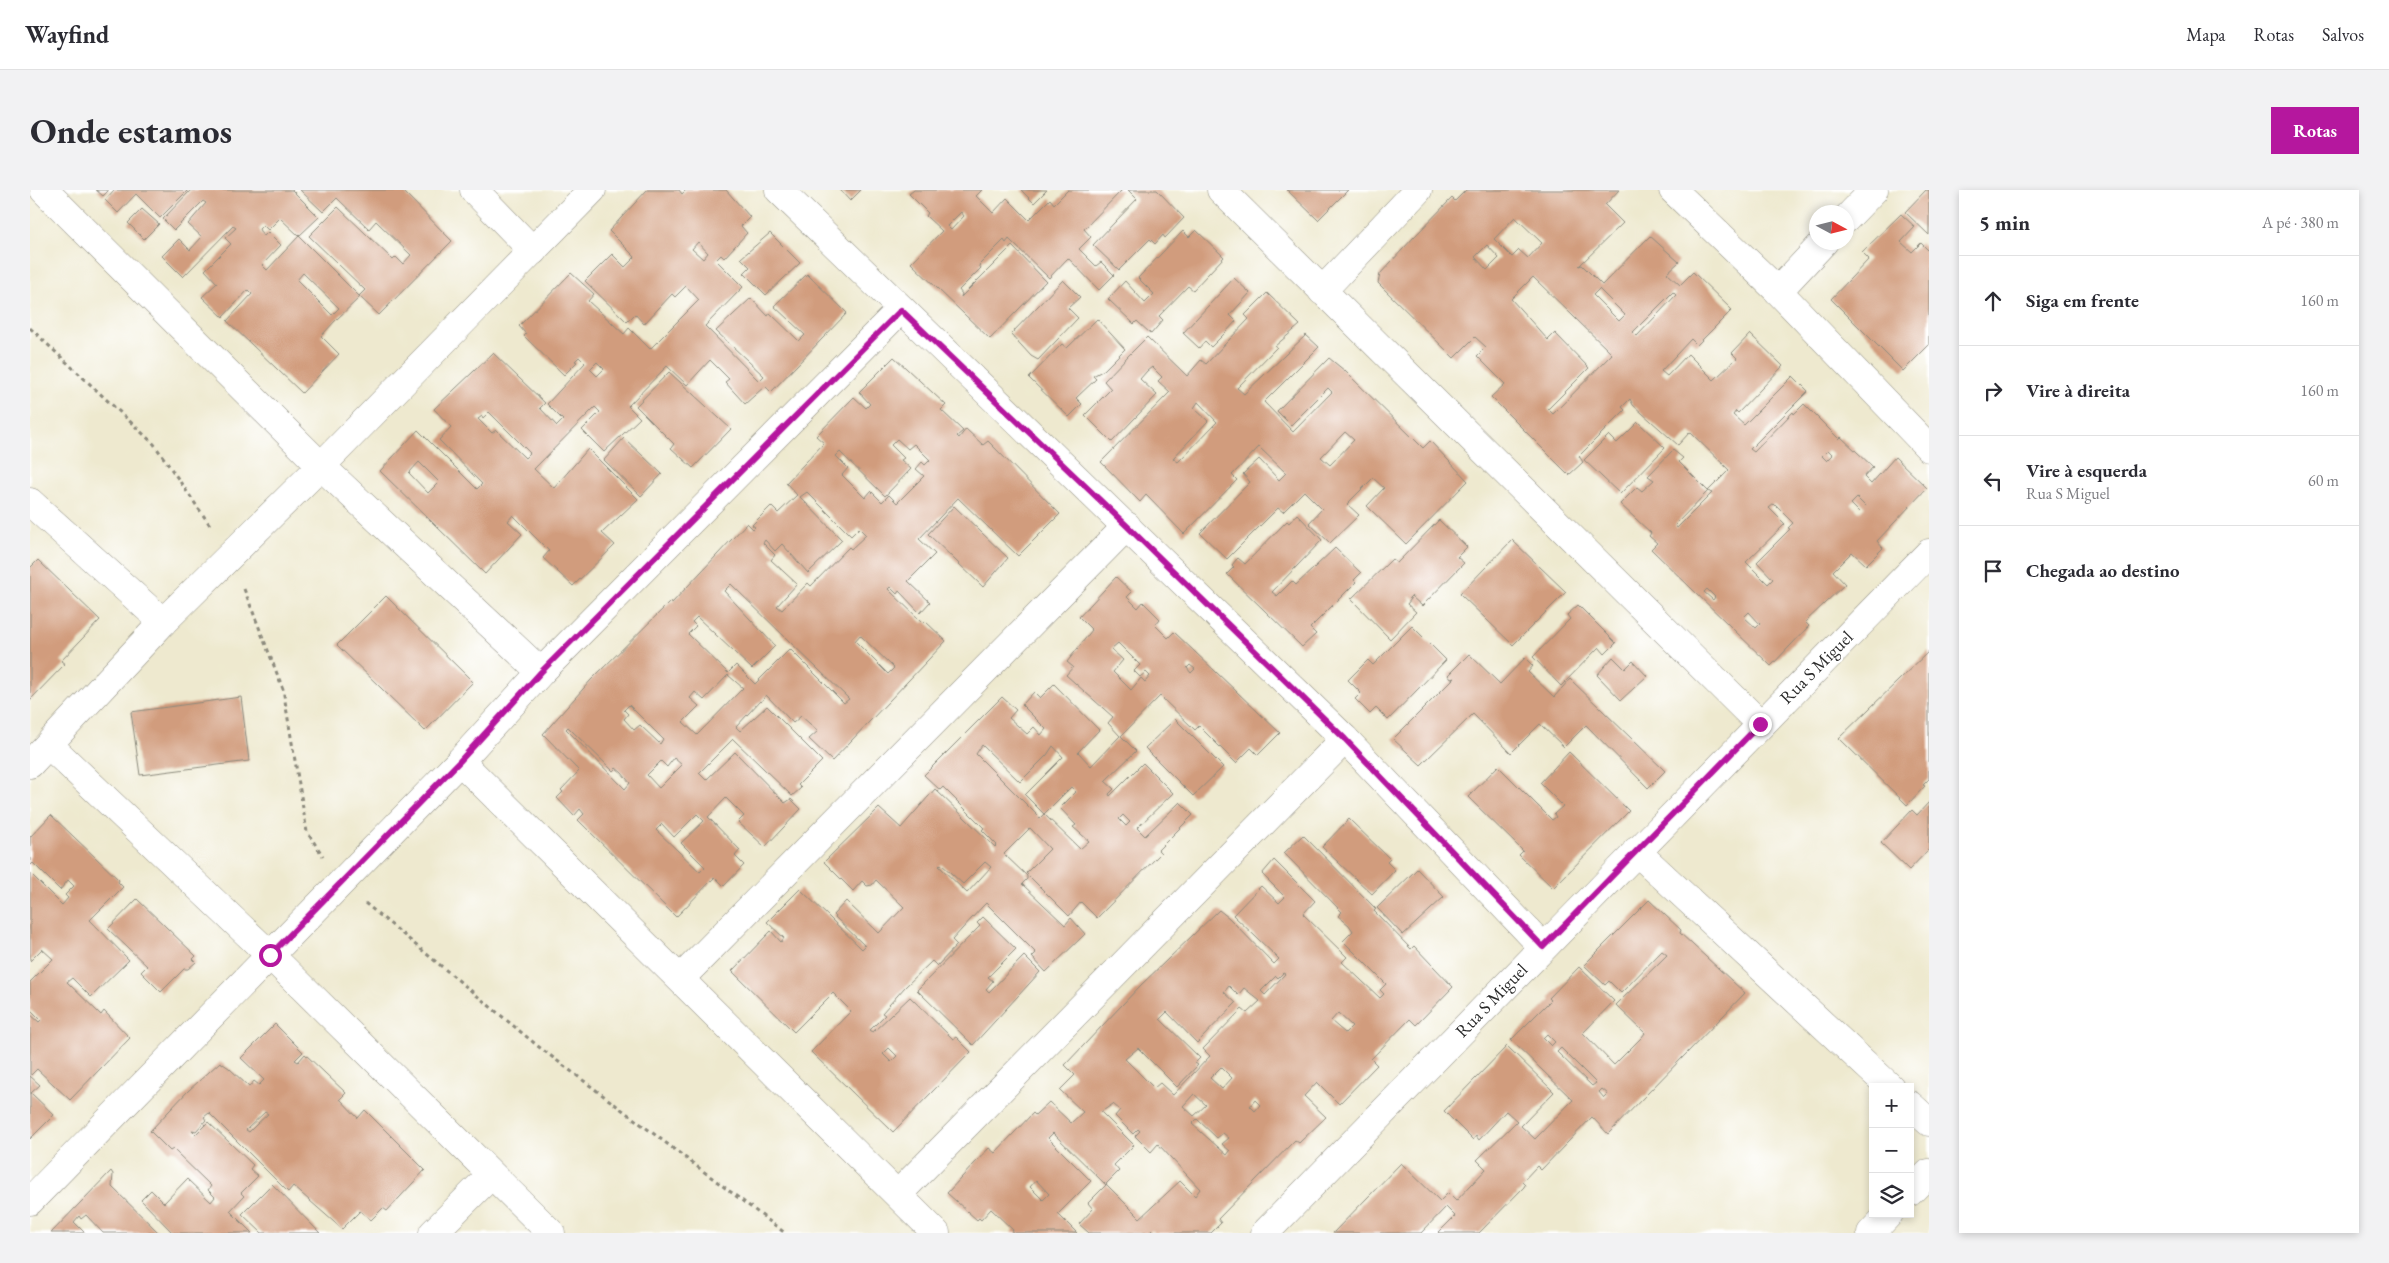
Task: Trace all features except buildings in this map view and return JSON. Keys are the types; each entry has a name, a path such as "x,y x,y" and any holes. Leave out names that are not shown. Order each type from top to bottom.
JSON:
{"street":[{"path":"44,190 321,466 541,672"},
{"path":"474,190 533,251"},
{"path":"551,1233 270,955 39,755 163,622 321,466 592,190"},
{"path":"779,190 1345,739 1543,947"},
{"path":"1220,190 1760,724"},
{"path":"1322,291 1418,190"},
{"path":"1673,190 1778,291 1929,448"},
{"path":"1854,211 1874,190"},
{"path":"1778,291 1816,250"},
{"path":"30,1201 460,761 541,672 901,310"},
{"path":"30,502 163,622"},
{"path":"680,978 1127,526"},
{"name":"Rua S Miguel","path":"1264,1233 1929,553"},
{"path":"898,1194 1345,739"},
{"path":"460,761 936,1233"},
{"path":"1636,851 1886,1083"},
{"path":"1914,1109 1929,1122"},
{"path":"1914,1188 1929,1173"},
{"path":"433,1233 491,1175"},
{"path":"1871,1233 1885,1218"}],"route":[{"path":"270,955 460,761 541,672 901,310 1127,526 1345,739 1543,947 1760,724"}]}
